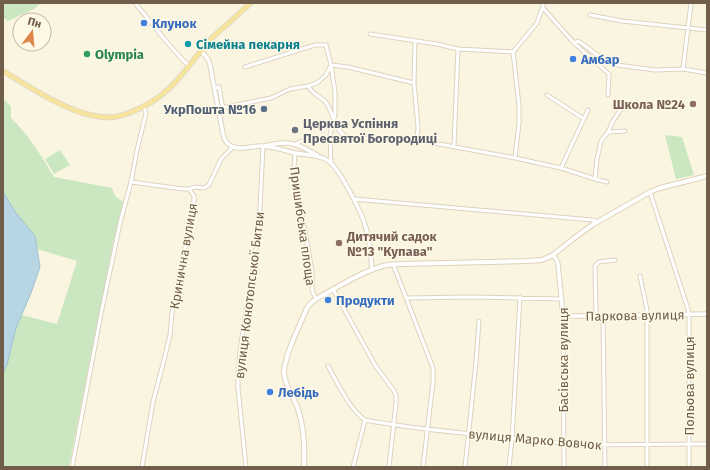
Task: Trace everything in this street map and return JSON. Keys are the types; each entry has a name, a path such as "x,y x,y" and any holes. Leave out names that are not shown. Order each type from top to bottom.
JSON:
{"main road":[{"path":"3,71 41,94 69,107 100,117 120,117 144,107 166,92 216,34 250,3"},
{"path":"304,467 301,420 298,407 287,384 284,372 291,345 307,308 316,299 372,270 393,264 545,259 553,255 598,222 650,192 707,176"}],"street":[{"path":"135,3 189,66"},
{"path":"140,9 141,3"},
{"path":"515,158 519,123 519,105 513,52 537,23 544,3"},
{"path":"683,69 691,3"},
{"path":"543,8 574,43 609,74 608,95"},
{"path":"590,15 622,21 707,30"},
{"path":"370,34 458,49 513,52"},
{"path":"415,41 414,83 418,127 417,140"},
{"path":"574,43 578,41 584,44 604,60 617,65 655,70 683,69 707,73"},
{"path":"245,67 315,45 326,44 336,92 336,107 330,140 331,163"},
{"path":"454,146 458,49"},
{"path":"201,51 209,62 222,134 226,142 233,147"},
{"path":"214,88 219,87 222,104 226,107 271,98 290,89 317,83 326,75 331,65"},
{"path":"331,65 348,67 414,83"},
{"path":"308,86 314,93 324,100 341,133 347,137"},
{"path":"548,95 584,119"},
{"path":"72,467 102,309 120,223 131,182 146,113 144,107"},
{"path":"595,179 601,141 621,109"},
{"path":"561,168 588,110"},
{"path":"608,132 625,131"},
{"path":"296,144 301,141 330,140 347,137 387,140 417,140 561,168 607,182"},
{"path":"263,146 286,142 296,144 320,156"},
{"name":"Пришибська площа","path":"233,147 243,148 263,146 295,153 320,156 331,163 340,174 354,199 366,226 370,243 372,270"},
{"name":"вулиця Конотопської Битви","path":"246,467 238,374 240,350 259,229 263,146"},
{"name":"Кринична вулиця","path":"142,467 153,402 170,335 172,313 194,201 194,196 189,189 195,187 204,188 209,184 221,159 233,147"},
{"name":"Пришибська площа","path":"295,153 294,172 298,186 312,271 312,292 316,299"},
{"path":"131,182 189,189"},
{"name":"Польова вулиця","path":"650,192 689,314 689,467"},
{"path":"354,199 486,210 592,220 598,222"},
{"name":"Басівська вулиця","path":"553,255 558,264 563,316 564,467"},
{"path":"596,316 596,266 600,262 615,260"},
{"path":"393,264 433,368 433,382 423,467"},
{"path":"640,276 647,310 647,467"},
{"path":"333,289 375,365 396,396 390,467"},
{"path":"406,298 520,297 562,299"},
{"path":"509,467 520,297"},
{"name":"Паркова вулиця","path":"563,316 707,314"},
{"path":"603,316 605,467"},
{"path":"465,467 479,321"},
{"path":"328,366 353,410 365,420 353,467"},
{"name":"вулиця Марко Вовчок","path":"365,420 427,429 575,445 707,444"}],"green space":[{"path":"3,3 41,3 28,12 12,12 12,19 8,21 3,17"},
{"path":"3,99 11,106 11,118 29,139 54,177 112,188 115,196 123,202 114,239 69,467 3,467 3,373 7,365 16,328 22,315 57,324 77,261 37,249 35,236 16,213 3,192"},
{"path":"665,135 682,137 694,175 676,179"},
{"path":"60,150 70,165 54,174 45,159"}],"water":[{"path":"3,192 16,213 35,236 40,267 16,328 7,365 3,373"}],"place":[{"name":"Клунок","path":"144,23"},
{"name":"Сімейна пекарня","path":"188,44"},
{"name":"Olympia","path":"87,54"},
{"name":"Амбар","path":"573,59"},
{"name":"Школа №24","path":"693,104"},
{"name":"УкрПошта №16","path":"264,109"},
{"name":"Церква Успіння Пресвятої Богородиці","path":"295,130"},
{"name":"Дитячий садок №13 \"Купава\"","path":"339,243"},
{"name":"Продукти","path":"328,300"},
{"name":"Лебідь","path":"270,392"}]}
